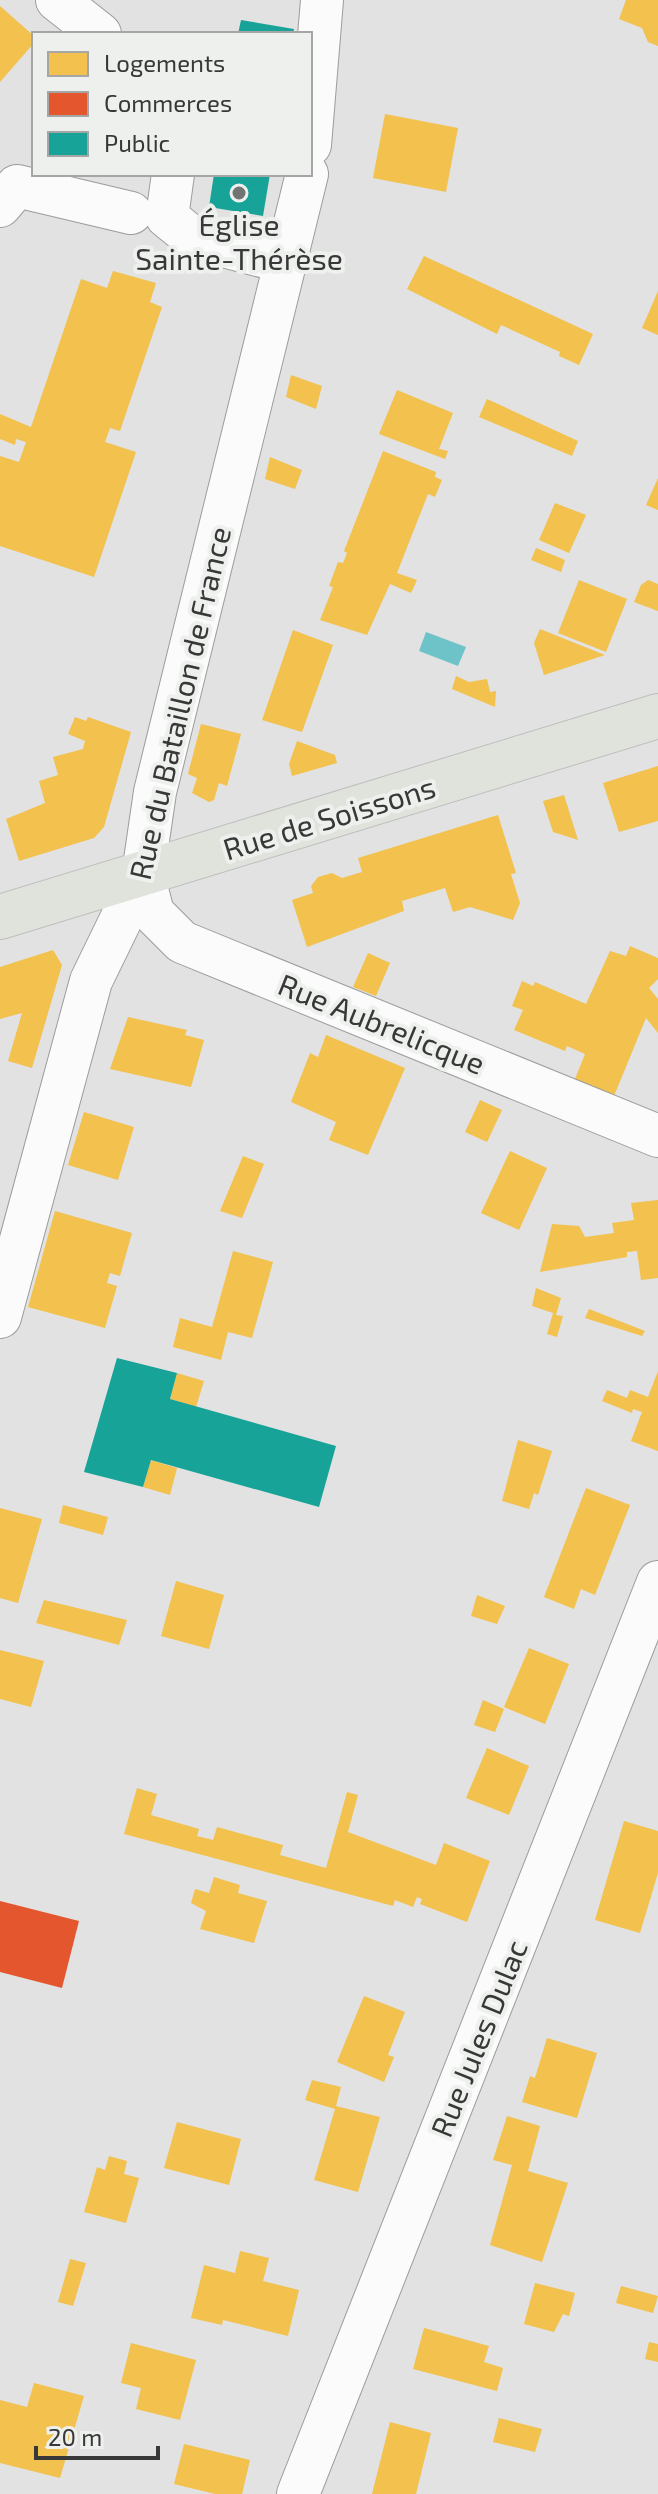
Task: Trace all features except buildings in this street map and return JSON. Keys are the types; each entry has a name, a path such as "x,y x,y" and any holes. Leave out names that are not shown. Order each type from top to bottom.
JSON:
{"main road":[{"name":"Rue de Soissons","path":"0,917 658,716"}],"street":[{"path":"57,0 97,32"},
{"path":"312,121 322,0"},
{"path":"173,176 167,217 193,238 285,262"},
{"name":"Rue du Bataillon de France","path":"0,1317 91,981 143,874 155,792 306,176"},
{"path":"0,206 17,186 131,213"},
{"name":"Rue Aubrelicque","path":"143,874 153,913 182,942 658,1136"},
{"name":"Rue Jules Dulac","path":"298,2494 658,1582"}],"water":[{"path":"426,632 466,647 458,666 419,651"}],"place":[{"name":"Église Sainte-Thérèse","path":"239,193"}]}
